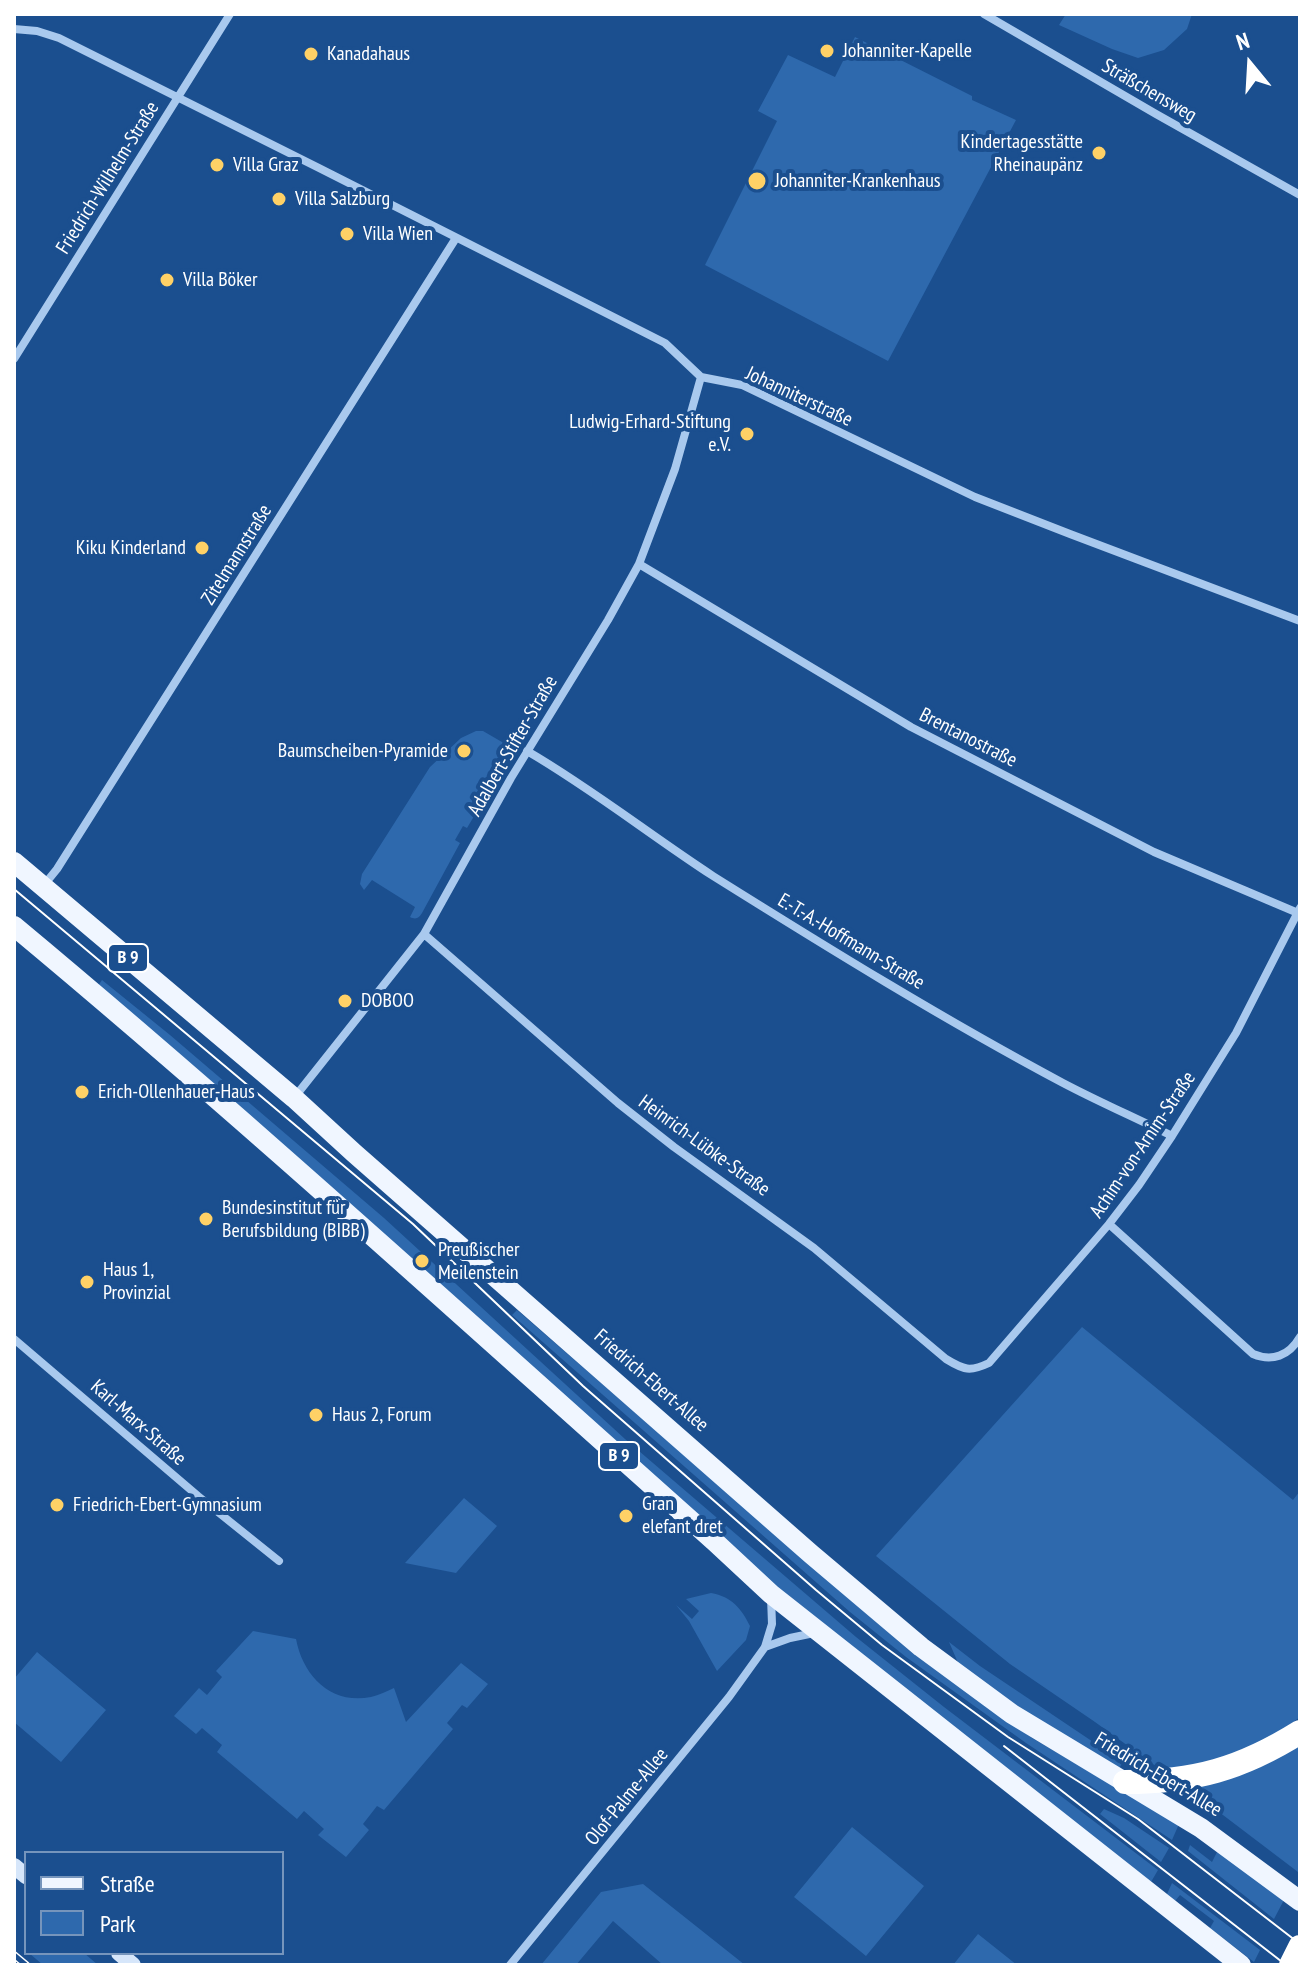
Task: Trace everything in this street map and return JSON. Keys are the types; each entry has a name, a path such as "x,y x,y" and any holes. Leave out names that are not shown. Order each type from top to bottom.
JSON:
{"highway":[{"path":"1125,1782 1183,1779 1227,1769 1300,1732"},
{"path":"1291,1965 1300,1947"}],"main road":[{"name":"Friedrich-Ebert-Allee","path":"14,862 294,1098 811,1554 921,1647 1012,1714 1201,1828 1294,1896"},
{"name":"B 9","path":"14,926 366,1230 771,1594 1241,1965"}],"street":[{"name":"Friedrich-Wilhelm-Straße","path":"14,359 230,14"},
{"name":"Sträßchensweg","path":"984,14 1300,195"},
{"path":"14,29 37,31 59,38 665,343 701,377"},
{"name":"Zitelmannstraße","path":"43,886 66,856 456,238"},
{"name":"Adalbert-Stifter-Straße","path":"294,1098 424,934 527,751 608,620 639,564 675,469 701,377"},
{"name":"Johanniterstraße","path":"701,377 742,385 975,497 1300,621"},
{"name":"Brentanostraße","path":"639,564 911,727 1154,852 1299,911"},
{"name":"E.-T.-A.-Hoffmann-Straße","path":"527,751 552,765 673,850 834,953 1040,1070 1172,1136"},
{"name":"Achim-von-Arnim-Straße","path":"973,1370 989,1363 1139,1185 1236,1033 1299,911"},
{"name":"Heinrich-Lübke-Straße","path":"424,934 618,1103 814,1248 946,1359 973,1370"},
{"path":"1109,1224 1253,1354 1269,1359 1282,1355 1300,1337"},
{"name":"Karl-Marx-Straße","path":"14,1339 279,1561"},
{"name":"Olof-Palme-Allee","path":"510,1965 729,1697 765,1647 772,1624 771,1594"},
{"path":"765,1647 818,1632"}],"green space":[{"path":"1066,14 1192,14 1187,29 1164,50 1138,58 1059,25"},
{"path":"855,37 1016,120 888,361 705,265 777,121 758,111 788,55 835,77"},
{"path":"483,731 514,749 467,828 463,826 455,840 460,843 422,913 412,918 415,907 372,880 364,890 360,884 362,874 430,767 461,738"},
{"path":"102,980 384,1218 625,1439 856,1637 1158,1870 1151,1882 847,1648 713,1533 98,986"},
{"path":"517,1310 911,1652 1032,1738 1179,1824 1172,1840 1026,1743 906,1657 850,1612 512,1315"},
{"path":"1082,1327 1293,1500 1300,1491 1300,1717 1265,1743 1215,1761 1164,1772 1010,1664 876,1556"},
{"path":"464,1498 497,1526 456,1573 405,1563"},
{"path":"711,1593 735,1604 750,1626 746,1640 717,1671 689,1621 676,1605 692,1619 699,1611 686,1599"},
{"path":"253,1631 296,1639 312,1676 321,1685 343,1697 371,1697 394,1688 406,1722 461,1663 488,1684 467,1708 462,1705 447,1723 453,1729 384,1810 377,1806 363,1824 369,1830 346,1857 318,1835 324,1829 304,1811 297,1819 217,1752 222,1745 202,1728 196,1734 174,1716 199,1688 207,1695 222,1677 216,1671"},
{"path":"949,1642 1123,1762 1118,1770 1050,1729 959,1665"},
{"path":"37,1652 106,1710 61,1762 14,1722 14,1679"},
{"path":"1300,1744 1300,1868 1298,1872 1193,1790"},
{"path":"1104,1809 1124,1818 1169,1848 1161,1862 1100,1814"},
{"path":"852,1827 924,1886 866,1956 794,1897"},
{"path":"1190,1845 1212,1862 1218,1850 1285,1898 1274,1919 1188,1851"},
{"path":"1172,1883 1260,1950 1254,1962 1210,1928 1214,1921 1180,1895 1175,1901 1167,1894"},
{"path":"643,1884 745,1965 663,1965 613,1921 576,1965 541,1965 601,1892"},
{"path":"978,1934 1017,1965 953,1965"},
{"path":"31,1955 86,1955 98,1965 43,1965"}],"tram line":[{"path":"14,889 413,1224 583,1386 882,1645 1008,1737 1138,1819 1300,1944"},
{"path":"1004,1746 1286,1965"}],"railway":[{"path":"14,1955 26,1965"}],"place":[{"name":"Johanniter-Kapelle","path":"827,51"},
{"name":"Kanadahaus","path":"311,54"},
{"name":"Kindertagesstätte Rheinaupänz","path":"1099,153"},
{"name":"Villa Graz","path":"217,165"},
{"name":"Johanniter-Krankenhaus","path":"757,181"},
{"name":"Villa Salzburg","path":"279,199"},
{"name":"Villa Wien","path":"347,234"},
{"name":"Villa Böker","path":"167,280"},
{"name":"Ludwig-Erhard-Stiftung e.V.","path":"747,434"},
{"name":"Kiku Kinderland","path":"202,548"},
{"name":"Baumscheiben-Pyramide","path":"464,751"},
{"name":"DOBOO","path":"345,1001"},
{"name":"Erich-Ollenhauer-Haus","path":"82,1092"},
{"name":"Bundesinstitut für Berufsbildung (BIBB)","path":"206,1219"},
{"name":"Preußischer Meilenstein","path":"422,1261"},
{"name":"Haus 1, Provinzial","path":"87,1282"},
{"name":"Haus 2, Forum","path":"316,1415"},
{"name":"Friedrich-Ebert-Gymnasium","path":"57,1505"},
{"name":"Gran elefant dret","path":"626,1516"}]}
